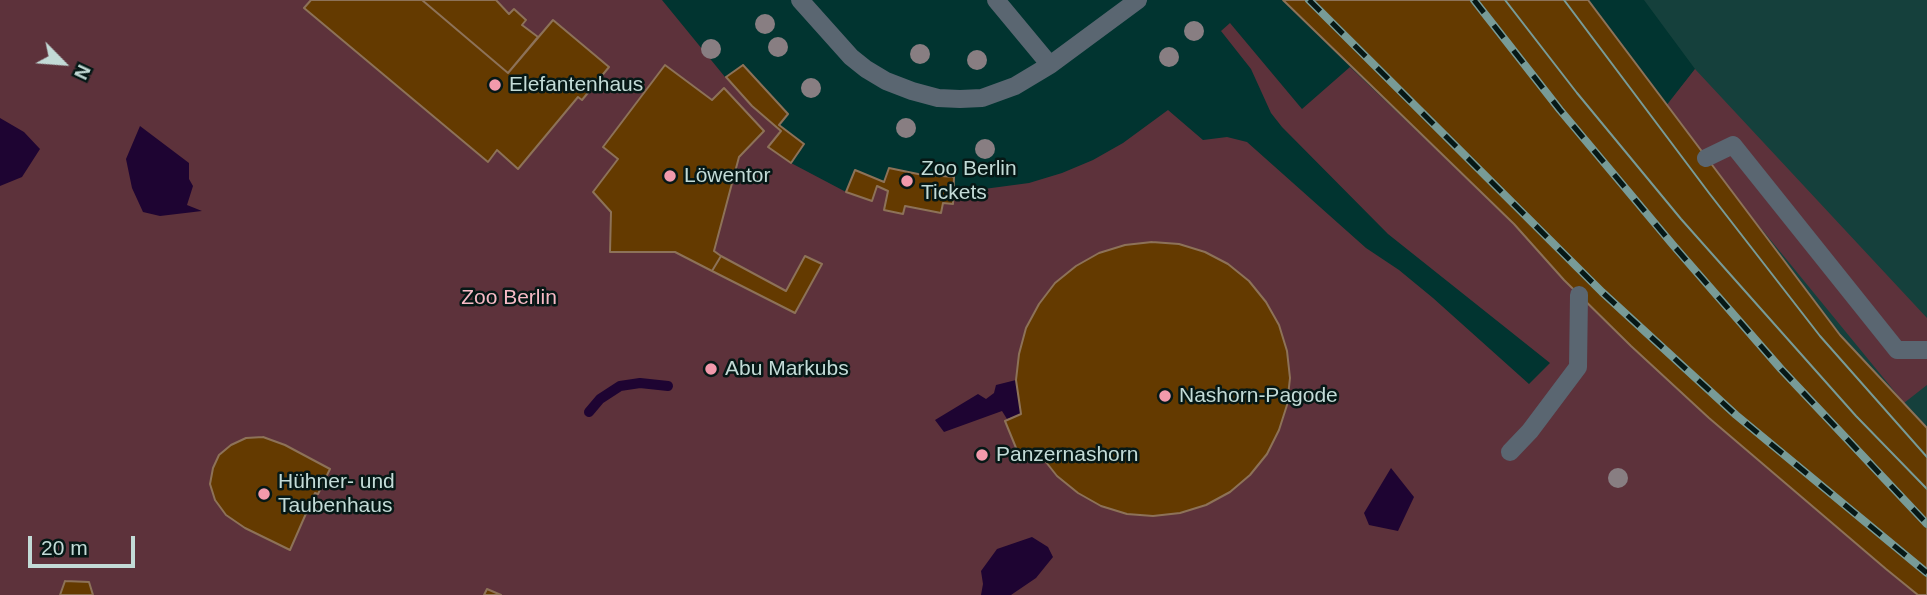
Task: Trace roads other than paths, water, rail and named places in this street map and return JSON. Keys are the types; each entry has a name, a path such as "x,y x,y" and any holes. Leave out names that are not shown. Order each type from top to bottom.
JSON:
{"street":[{"path":"800,0 851,57 886,81 938,98 982,98 1014,86 1050,65 1134,1"},
{"path":"996,0 1050,65"},
{"path":"1706,158 1733,145 1897,350 1927,351"},
{"path":"1510,452 1530,431 1578,366 1579,295"}],"waterway":[{"path":"589,412 600,399 620,386 640,383 668,386"}],"tram line":[{"path":"1505,0 1577,93 1681,219 1856,416 1927,489"},
{"path":"1564,0 1820,336 1927,457"}],"railway":[{"path":"1309,0 1602,292 1736,415 1927,573"},
{"path":"1474,0 1560,110 1673,245 1781,369 1927,524"}],"place":[{"name":"Elefantenhaus","path":"495,85"},
{"name":"Löwentor","path":"670,176"},
{"name":"Zoo Berlin Tickets","path":"907,181"},
{"name":"Abu Markubs","path":"711,369"},
{"name":"Nashorn-Pagode","path":"1165,396"},
{"name":"Panzernashorn","path":"982,455"},
{"name":"Hühner- und Taubenhaus","path":"264,494"}],"park label":[{"name":"Zoo Berlin","path":"509,298"}]}
